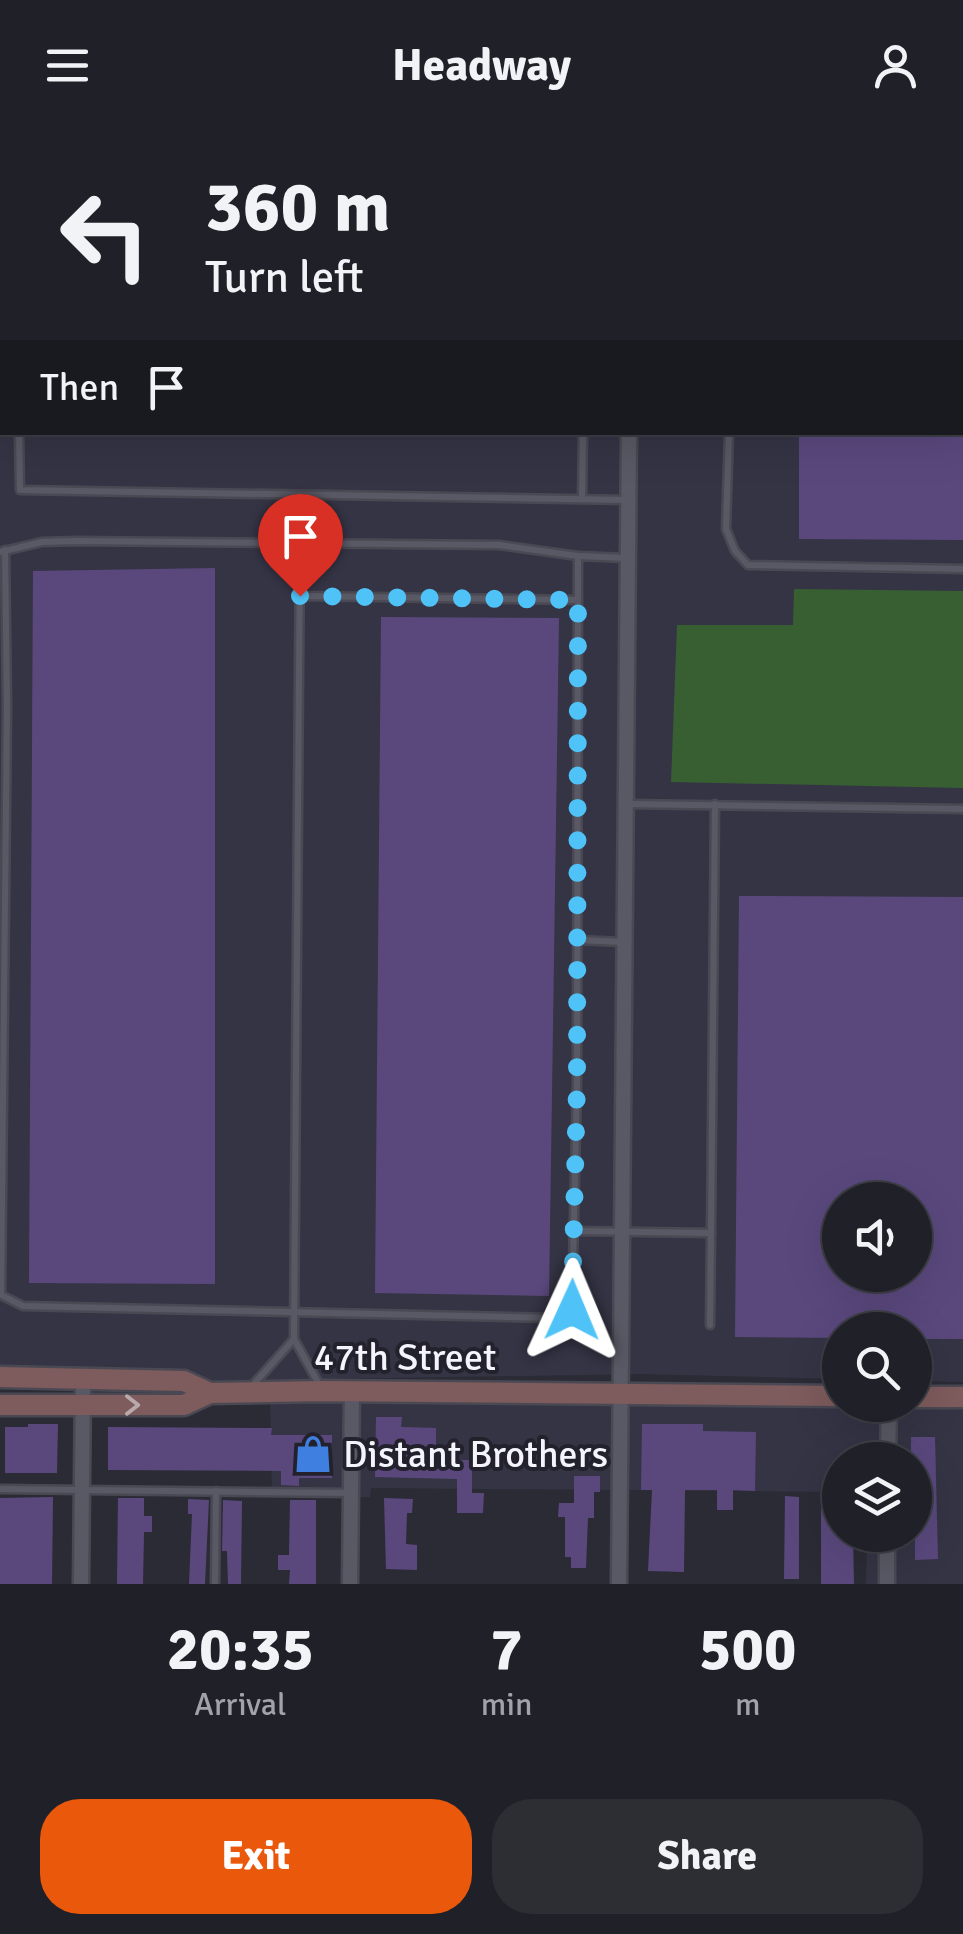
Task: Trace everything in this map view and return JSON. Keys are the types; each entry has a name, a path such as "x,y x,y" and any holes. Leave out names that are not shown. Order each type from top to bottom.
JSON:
{"main road":[{"name":"47th Street","path":"0,1376 184,1382 210,1394"},
{"name":"47th Street","path":"0,1405 184,1405 210,1394 324,1391 822,1396"},
{"path":"932,1396 963,1397"}],"street":[{"path":"619,1584 629,435"},
{"path":"81,1584 83,1379"},
{"path":"350,1584 352,1392"},
{"path":"887,1584 888,1552"}],"lane":[{"path":"19,435 20,490 628,500"},
{"path":"582,499 583,435"},
{"path":"729,435 726,529 735,551 748,565 963,569"},
{"path":"578,556 572,1310 552,1318 23,1306 2,1296 2,551 42,542 300,542 499,546 628,558"},
{"path":"300,542 294,1338 324,1391"},
{"path":"300,596 578,600"},
{"path":"625,804 963,809"},
{"path":"710,1325 716,804"},
{"path":"577,940 623,942"},
{"path":"574,1231 711,1234"},
{"path":"246,1393 294,1338"},
{"path":"0,1489 351,1493"},
{"path":"215,1584 216,1491"}],"shaded area":[{"path":"0,435 963,435 963,1382 932,1381 932,1312 822,1312 822,1379 639,1374 213,1381 0,1367"},
{"path":"270,1397 617,1399 615,1490 371,1488 370,1497 272,1497"},
{"path":"625,1399 822,1404 822,1422 932,1422 932,1403 963,1402 963,1584 866,1584 867,1552 932,1552 932,1442 822,1442 822,1492 623,1490"}],"green space":[{"path":"794,589 963,591 963,788 671,782 677,625 793,625"}],"building":[{"path":"799,435 963,435 963,540 799,539"},
{"path":"215,568 215,1284 29,1283 33,571"},
{"path":"381,617 559,618 549,1296 375,1293"},
{"path":"739,896 963,897 963,1339 932,1339 932,1312 822,1312 822,1338 735,1337"},
{"path":"376,1417 402,1417 401,1427 436,1428 436,1460 472,1460 472,1493 484,1493 483,1513 457,1513 457,1479 375,1477"},
{"path":"58,1424 57,1473 5,1473 5,1427"},
{"path":"642,1424 703,1424 703,1431 756,1432 755,1491 733,1490 733,1510 717,1510 717,1490 685,1490 684,1572 648,1571 652,1490 641,1490"},
{"path":"108,1427 272,1428 271,1435 332,1435 332,1478 299,1478 299,1486 281,1485 281,1471 108,1470"},
{"path":"911,1437 935,1437 938,1559 915,1560 915,1552 932,1552 932,1442 911,1442"},
{"path":"574,1476 600,1476 600,1492 594,1492 594,1518 588,1518 586,1568 571,1568 571,1557 565,1557 565,1517 558,1517 559,1503 574,1503"},
{"path":"785,1496 799,1497 799,1579 784,1579"},
{"path":"53,1497 52,1584 0,1584 0,1498"},
{"path":"118,1498 144,1498 144,1516 152,1516 152,1532 144,1532 143,1584 117,1584"},
{"path":"384,1498 413,1499 412,1513 407,1513 406,1544 417,1545 417,1570 386,1569"},
{"path":"188,1499 209,1500 205,1584 189,1584 192,1514 188,1514"},
{"path":"223,1500 242,1501 241,1584 228,1584 227,1551 222,1551"},
{"path":"290,1500 316,1500 316,1584 289,1584 290,1570 278,1570 278,1555 289,1555"},
{"path":"822,1500 822,1552 853,1552 854,1584 821,1584"}],"place":[{"name":"Distant Brothers","path":"313,1454"}],"route":[{"path":"300,596 578,600 577,1083 572,1310"}]}
